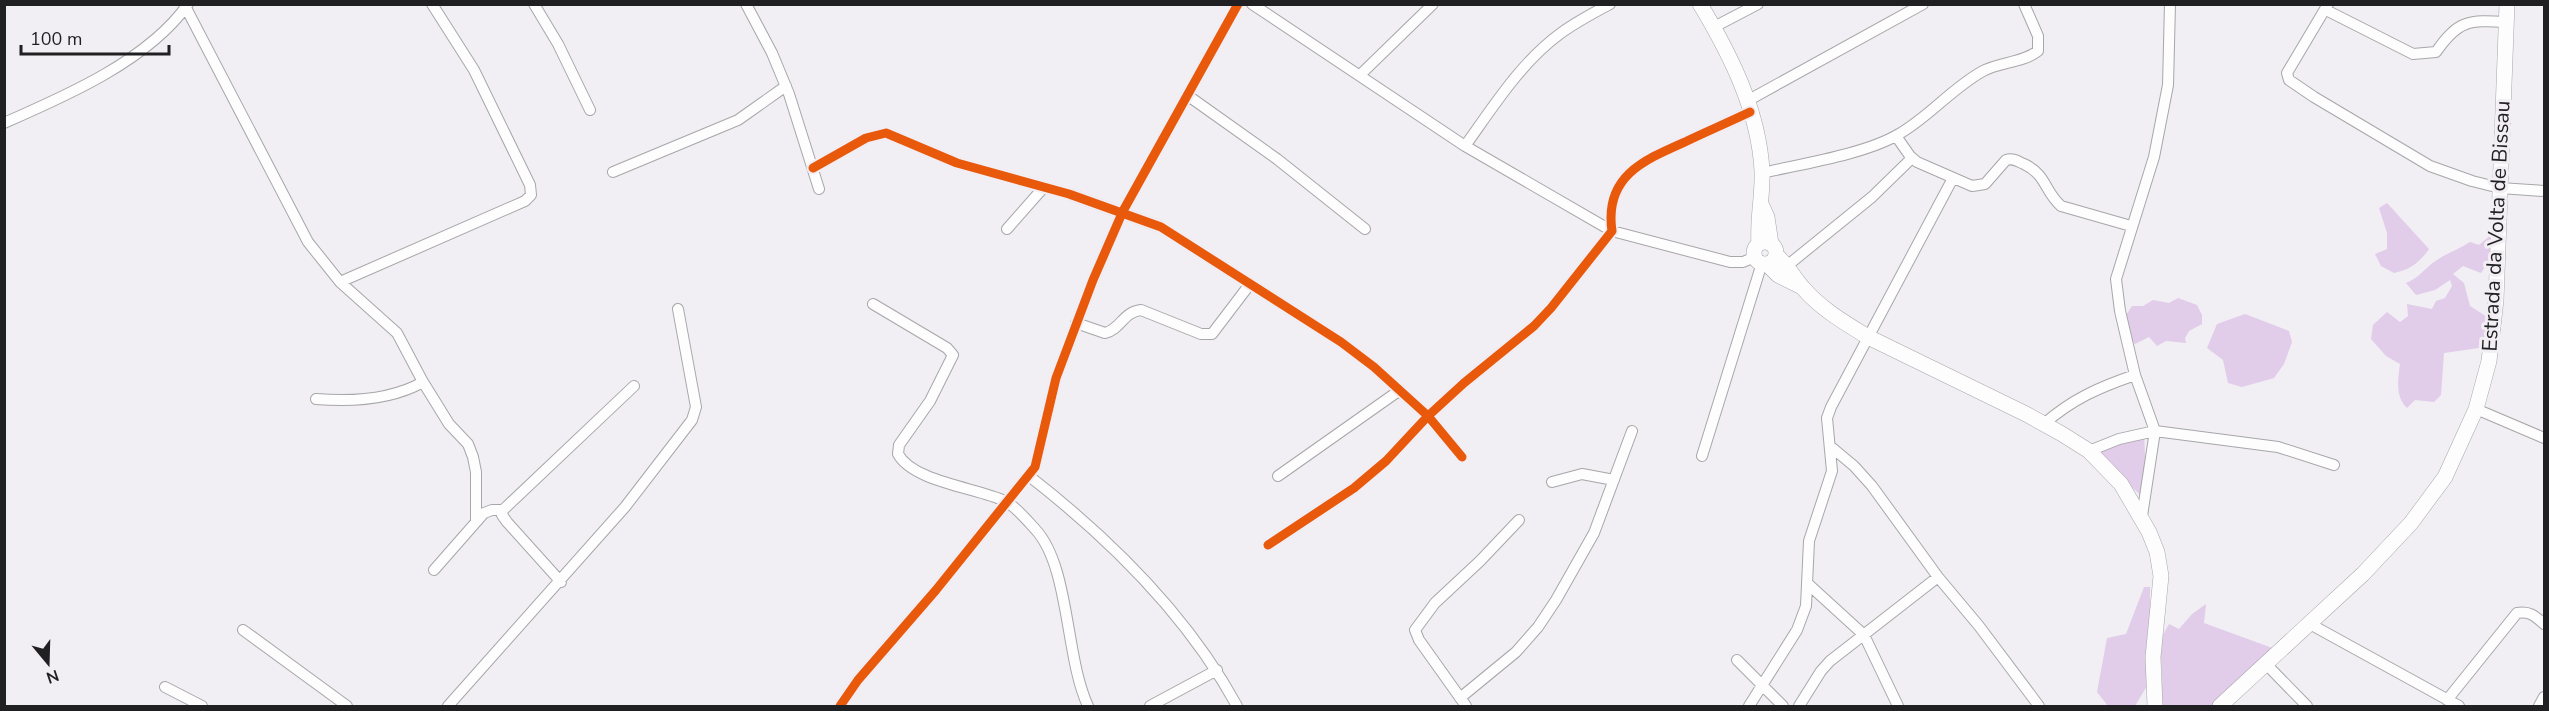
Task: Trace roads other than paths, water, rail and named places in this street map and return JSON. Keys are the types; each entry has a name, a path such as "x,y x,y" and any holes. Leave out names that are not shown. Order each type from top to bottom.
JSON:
{"street":[{"path":"340,282 525,201 531,195 530,185 474,70 432,4"},
{"path":"534,4 558,44 590,110"},
{"path":"746,4 772,53 786,86 819,189"},
{"path":"840,706 865,672 936,590 1035,466 1054,387 1076,323 1123,211 1238,4"},
{"path":"1252,4 1465,146 1612,231 1730,262 1743,262 1768,256 1854,212 1912,158"},
{"path":"1360,75 1433,4"},
{"path":"1465,146 1506,89 1538,52 1560,33 1610,4"},
{"path":"1700,4 1735,68 1748,107 1761,158 1762,206 1767,217 1768,256 1702,456"},
{"path":"1714,27 1758,4"},
{"path":"1268,545 1354,488 1386,461 1428,416 1534,326 1612,231 1610,208 1613,199 1633,169 1655,155 1748,107 1923,4"},
{"path":"1762,173 1872,146 1896,136 1968,80 1998,64 2030,57 2038,51 2038,36 2024,4"},
{"path":"2142,516 2155,431 2135,375 2116,285 2118,266 2154,157 2168,85 2170,4"},
{"name":"Estrada da Volta de Bissau","path":"2220,706 2363,574 2411,523 2445,477 2476,409 2488,361 2496,300 2507,4"},
{"path":"4,123 48,103 126,60 171,26 186,6 308,242 340,282 397,333 449,424 468,444 476,472 476,522"},
{"path":"2506,22 2460,25 2448,33 2436,52 2413,54 2327,7 2287,73 2289,80 2314,97 2430,166 2500,188 2544,191"},
{"path":"613,172 738,120 786,86"},
{"path":"1187,95 1277,159 1365,230"},
{"path":"813,168 866,138 886,133 957,163 1044,186 1123,211 1161,226 1341,342 1374,367 1428,416 1462,457"},
{"path":"1896,136 1912,158 1972,186 1985,184 2006,160 2014,159 2040,175 2061,206 2132,226"},
{"path":"1749,706 1764,686 1803,619 1806,606 1809,541 1832,471 1827,418 1831,407 1953,177"},
{"path":"1007,229 1044,186"},
{"path":"1768,256 1834,316 1868,337 2044,424 2089,451 2121,484 2142,516 2157,552 2161,576 2153,657 2155,706"},
{"path":"1076,323 1100,332 1110,332 1126,315 1140,310 1201,334 1212,334 1250,284"},
{"path":"873,304 947,348 953,355 930,401 899,445 900,458 940,481 1006,501 1037,530 1056,569 1073,661 1088,706"},
{"path":"448,706 561,582 632,498 695,413 694,391 678,309"},
{"path":"2044,424 2064,406 2081,396 2135,375"},
{"path":"316,399 368,399 411,388 423,382"},
{"path":"434,570 484,513 502,510 634,386"},
{"path":"1278,476 1400,390"},
{"path":"2476,409 2544,438"},
{"path":"1519,520 1442,596 1416,626 1416,635 1463,702 1516,652 1538,627 1594,533 1632,430"},
{"path":"2089,451 2120,439 2155,431 2278,447 2334,465"},
{"path":"1830,446 1854,466 1872,486 1938,578 1979,626 2038,706"},
{"path":"1552,482 1582,474 1614,480"},
{"path":"1029,476 1084,522 1133,568 1217,670 1237,706"},
{"path":"502,510 502,515 507,522 561,582"},
{"path":"1799,706 1830,661 1938,578"},
{"path":"1807,583 1864,635 1898,706"},
{"path":"2447,700 2517,614 2525,612 2532,614 2544,624"},
{"path":"2310,624 2459,706"},
{"path":"243,630 347,706"},
{"path":"1737,660 1783,706"},
{"path":"2266,664 2307,706"},
{"path":"1150,706 1217,670"},
{"path":"165,687 202,706"},
{"path":"2539,706 2544,697"}]}
